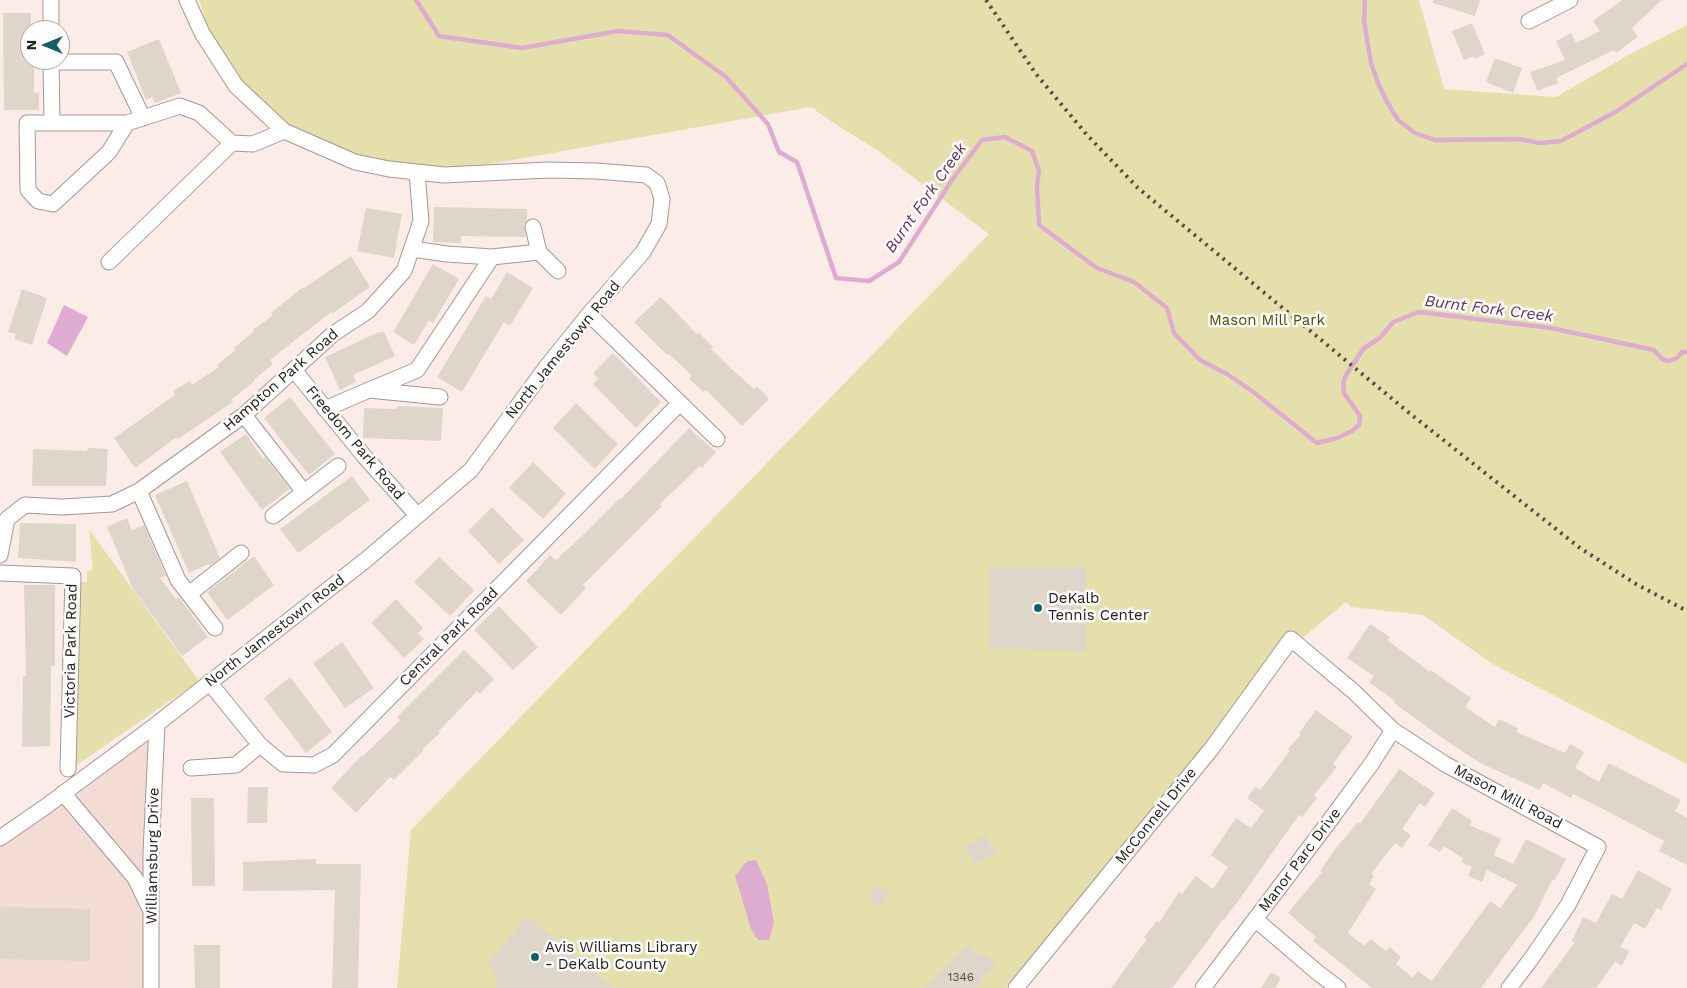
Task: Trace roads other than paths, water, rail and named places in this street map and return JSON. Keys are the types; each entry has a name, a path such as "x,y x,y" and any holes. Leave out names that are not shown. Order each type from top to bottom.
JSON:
{"street":[{"path":"52,0 52,20"},
{"name":"North Jamestown Road","path":"0,838 157,724 366,560 471,470 547,366 643,252 659,224 662,199 657,183 646,175 548,170 444,174 389,169 355,162 284,131 236,86 202,33 187,0"},
{"path":"1529,21 1570,0"},
{"path":"70,61 116,62 142,118"},
{"path":"52,70 52,123"},
{"path":"127,123 109,152 53,204 38,201 28,190 27,123 127,123 180,106 199,113 232,143 253,144 284,131"},
{"path":"109,262 232,143"},
{"name":"Hampton Park Road","path":"0,555 7,519 25,505 112,504 139,491 244,415 333,334 368,311 404,271 412,249 421,221 417,172"},
{"path":"534,227 539,252 558,271"},
{"path":"412,249 492,257 539,252"},
{"path":"326,409 417,370 492,257"},
{"path":"589,314 717,439"},
{"name":"Freedom Park Road","path":"294,370 364,456 417,515"},
{"path":"369,390 440,397"},
{"name":"Central Park Road","path":"210,682 260,745 283,764 314,765 333,755 680,403"},
{"path":"244,415 304,492"},
{"path":"273,516 338,466"},
{"path":"139,491 178,580 215,628"},
{"path":"189,594 241,553"},
{"name":"Victoria Park Road","path":"0,573 73,576 68,769"},
{"name":"Mason Mill Road","path":"1291,639 1353,691 1393,730 1445,764 1598,847 1568,905 1509,988"},
{"name":"McConnell Drive","path":"1016,988 1212,748 1291,639"},
{"name":"Williamsburg Drive","path":"152,988 151,853 157,724"},
{"name":"Manor Parc Drive","path":"1209,986 1255,919 1372,762 1393,730"},
{"path":"191,768 236,765 260,745"},
{"path":"63,793 135,878 151,910"},
{"path":"1255,919 1338,988"}],"waterway":[{"name":"Burnt Fork Creek","path":"416,0 439,36 522,48 618,31 668,35 726,77 768,124 779,152 797,162 836,278 869,281 899,262 952,180 982,140 1005,137 1032,151 1039,171 1037,186 1039,225 1097,268 1134,282 1167,308 1174,333 1200,360 1227,374 1252,391 1317,443 1337,438 1352,431 1359,425 1360,416 1344,393 1343,383 1346,375 1364,348 1380,338 1393,322 1419,312 1551,328 1654,350 1662,359 1669,361 1677,358 1682,352 1687,352"},
{"path":"1365,0 1364,21 1371,63 1387,102 1398,120 1415,133 1435,140 1519,139 1540,143 1561,141 1617,111 1687,64"}],"railway":[{"path":"986,0 1036,74 1087,135 1138,188 1408,412 1580,548 1636,584 1687,611"}],"place":[{"name":"DeKalb Tennis Center","path":"1038,608"},
{"name":"Avis Williams Library - DeKalb County","path":"535,957"}],"park label":[{"name":"Mason Mill Park","path":"1267,321"}]}
